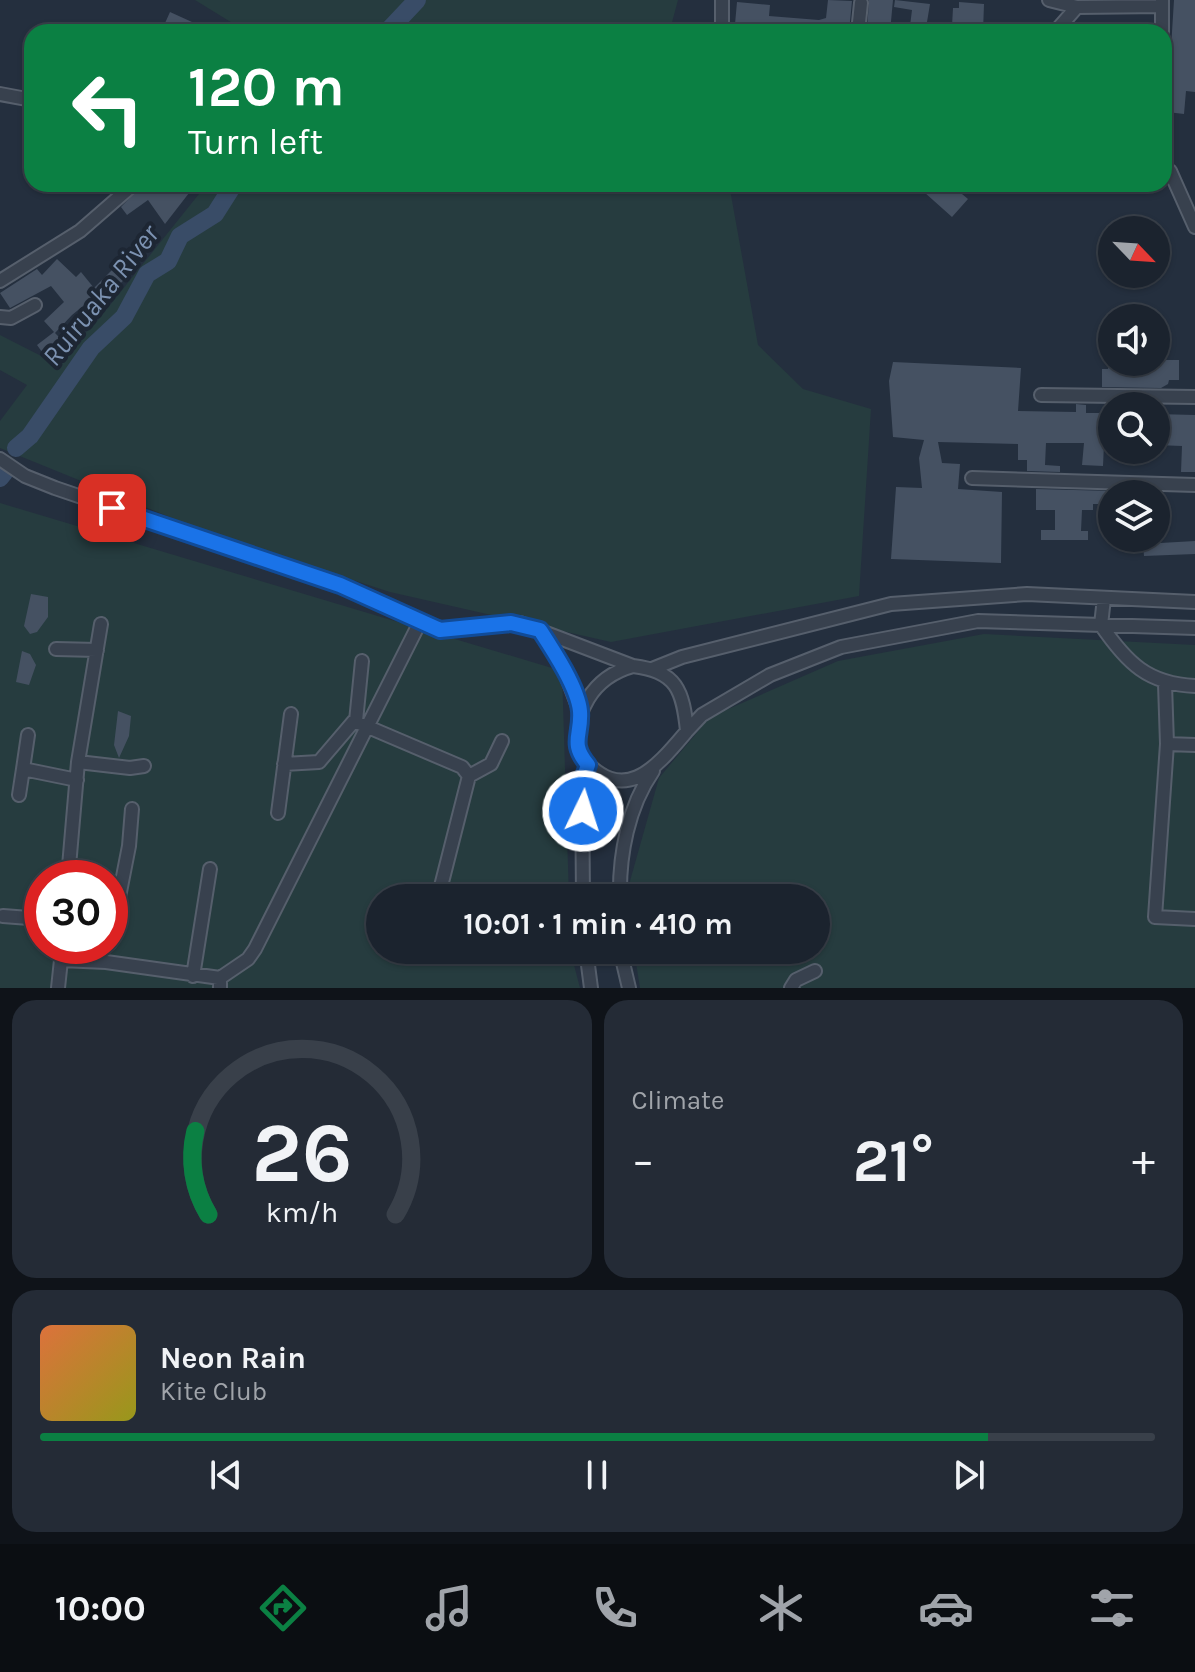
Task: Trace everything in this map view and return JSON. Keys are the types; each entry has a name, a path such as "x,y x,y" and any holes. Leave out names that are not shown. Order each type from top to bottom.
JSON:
{"street":[{"path":"722,0 722,24"},
{"path":"1049,0 1077,7 1162,3 1162,24"},
{"path":"859,24 861,3"},
{"path":"1062,24 1077,7"},
{"path":"0,94 24,98"},
{"path":"1172,175 1195,227"},
{"path":"1,280 80,231 125,192"},
{"path":"0,317 11,318 35,305"},
{"path":"1041,395 1195,397"},
{"path":"0,459 40,482 228,550 340,585 440,630 511,623 540,630 633,666 652,669 675,683 685,708 687,731"},
{"path":"972,478 1195,485"},
{"path":"652,669 682,657 891,604 1027,594 1195,602"},
{"path":"1104,598 1101,625 1140,669 1165,684 1195,686"},
{"path":"619,884 619,871 637,794 653,771 702,715 770,675 841,647 978,621 1195,628"},
{"path":"118,964 220,983 248,959 360,724 420,622"},
{"path":"70,860 78,762 101,624"},
{"path":"540,630 566,675 580,712"},
{"path":"56,649 97,650"},
{"path":"360,724 362,661"},
{"path":"633,666 601,681 580,712 576,738 579,754 602,776 618,780 653,771"},
{"path":"1165,684 1167,744 1155,917 1195,919"},
{"path":"278,813 291,714"},
{"path":"284,764 308,766 319,762 346,726 360,724 462,767 469,776"},
{"path":"19,795 28,735"},
{"path":"442,884 469,776 491,764 502,741"},
{"path":"1167,744 1195,745"},
{"path":"78,762 130,768 144,766"},
{"path":"583,884 582,782 588,765"},
{"path":"23,769 77,780"},
{"path":"126,860 132,809"},
{"path":"193,976 210,869"},
{"path":"3,916 24,918"},
{"path":"58,988 61,964"},
{"path":"588,964 591,988"},
{"path":"623,964 629,988"},
{"path":"791,988 796,980 815,971"}],"green space":[{"path":"195,0 678,0 672,24 234,24"},
{"path":"201,192 730,192 758,345 803,389 871,409 859,596 611,642 390,592 219,537 0,448 0,421 27,385 0,370 0,335 53,362 94,325"},
{"path":"0,503 562,671 569,884 366,884 366,964 574,964 580,988 0,988"},
{"path":"984,634 1195,645 1195,988 640,988 636,964 830,964 830,884 630,884 630,881 659,778 710,717 838,661"}],"building":[{"path":"828,0 852,1 850,24 735,24 737,2 770,5 769,16 826,18"},
{"path":"869,0 893,0 891,24 868,24"},
{"path":"895,0 930,4 927,24 910,24 912,10 894,7"},
{"path":"1174,0 1195,0 1195,92 1186,91 1184,114 1172,113"},
{"path":"959,2 984,4 983,24 952,24 953,8 959,8"},
{"path":"170,12 192,22 191,24 165,24"},
{"path":"135,192 190,192 165,224 148,200 127,215 121,207"},
{"path":"924,192 960,192 968,199 952,217"},
{"path":"57,259 76,277 81,272 94,288 117,265 128,276 94,309 88,302 72,315 55,333 60,338 42,352 37,345 54,332 44,321 64,302 51,286 10,308 0,293 37,269 42,275"},
{"path":"1170,360 1179,360 1179,380 1169,380 1161,388 1102,387 1102,376 1170,376"},
{"path":"893,362 1021,368 1018,411 1076,412 1076,404 1086,405 1086,413 1098,413 1098,464 1103,466 1082,465 1084,443 1046,443 1045,465 1060,466 1060,472 1027,471 1027,460 1018,460 1018,444 938,442 942,463 960,464 958,489 1002,492 1001,563 891,559 896,487 922,488 919,458 924,440 893,437 889,381"},
{"path":"1170,414 1195,415 1195,472 1181,472 1182,446 1170,446"},
{"path":"1036,489 1098,491 1098,504 1093,504 1093,510 1082,510 1081,531 1088,531 1088,540 1041,540 1041,530 1055,530 1055,510 1036,510"},
{"path":"1195,541 1195,554 1144,556 1144,552 1170,552 1170,542"},
{"path":"31,594 48,597 48,617 37,632 30,634 24,626"},
{"path":"22,651 30,654 36,665 29,685 16,682"},
{"path":"118,711 131,716 129,736 119,758 114,745"}],"waterway":[{"name":"Ruiruaka River","path":"394,24 417,0"},
{"name":"Ruiruaka River","path":"16,448 30,436 91,348 124,317 147,274 168,261 180,236 215,214 229,192"},
{"path":"0,478 4,473"}],"route":[{"path":"112,508 228,550 340,585 440,630 520,623 540,630 566,675 580,712 576,738 579,754 588,765 582,782 583,811"}]}
